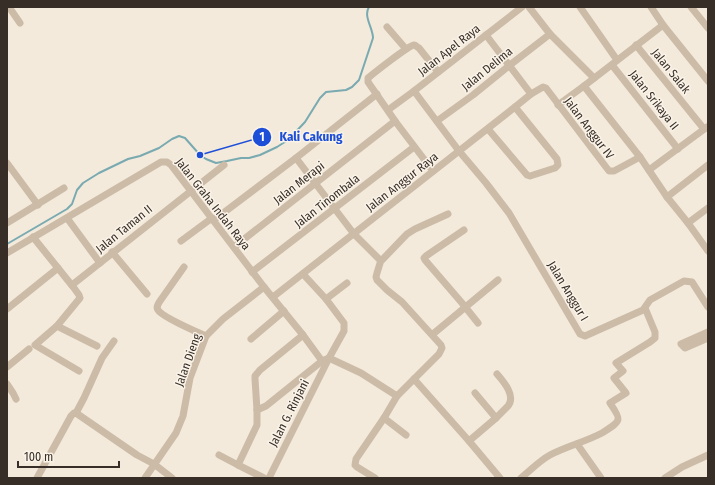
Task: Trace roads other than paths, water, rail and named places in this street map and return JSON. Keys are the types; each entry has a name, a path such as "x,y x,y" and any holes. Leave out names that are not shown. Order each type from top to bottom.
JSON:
{"street":[{"path":"9,7 20,23"},
{"name":"Jalan Apel Raya","path":"388,110 522,7"},
{"path":"529,7 550,34 594,78"},
{"name":"Jalan Srikaya II","path":"580,7 615,62 678,149"},
{"path":"651,7 663,25 708,81"},
{"path":"691,7 708,28"},
{"path":"558,105 663,25"},
{"path":"388,27 406,50"},
{"path":"486,34 531,94"},
{"name":"Jalan Delima","path":"437,122 474,95 550,34"},
{"path":"433,171 395,121 368,82 368,78 413,45 416,46 438,72"},
{"name":"Jalan Salak","path":"636,45 706,128"},
{"path":"584,86 640,157 667,197 708,251"},
{"name":"Jalan Anggur Raya","path":"273,297 531,94 543,87 546,88"},
{"name":"Jalan Anggur IV","path":"546,88 609,171 614,171 640,157"},
{"name":"Jalan Anggur I","path":"414,91 508,213 580,334 585,336 643,310 650,300 684,281 692,282 708,307"},
{"path":"181,241 296,158 377,94"},
{"path":"488,128 527,176 555,168 558,165 557,159 515,108"},
{"name":"Jalan Merapi","path":"234,247 395,121"},
{"path":"649,170 706,128"},
{"name":"Jalan Tinombala","path":"252,272 414,147"},
{"path":"296,158 354,234 379,259 382,260"},
{"name":"Jalan Graha Indah Raya","path":"7,253 161,162 167,162 171,165 322,361"},
{"path":"7,163 38,205"},
{"name":"Jalan Taman II","path":"72,285 224,165"},
{"path":"667,197 708,165"},
{"path":"7,222 38,205 64,188"},
{"path":"688,223 708,208"},
{"path":"375,478 355,465 356,459 397,396 439,354 442,348 432,334 402,302 377,280 376,277 382,260 407,234 448,214"},
{"path":"67,218 100,263"},
{"path":"464,230 424,258 478,324"},
{"path":"7,367 57,326 80,298 72,285 33,237"},
{"path":"112,252 147,294"},
{"path":"184,267 160,301 157,309 159,312 177,323 206,336"},
{"path":"7,309 58,268"},
{"name":"Jalan G. Rinjani","path":"269,478 344,331 344,323 303,274"},
{"path":"432,334 466,308 498,280"},
{"path":"326,300 347,283"},
{"name":"Jalan Dieng","path":"145,478 176,433 181,422 190,378 206,336 223,319 264,287"},
{"path":"521,478 546,458 604,432 618,421 618,417 610,403 626,393 614,378 623,372 616,363 655,338 655,332 645,308"},
{"path":"251,339 284,311"},
{"path":"57,326 97,346"},
{"path":"708,332 681,344 686,348 708,338"},
{"path":"238,465 257,425 255,376 260,370 303,335"},
{"path":"37,478 72,414 76,413 102,358 114,341"},
{"path":"32,347 79,372"},
{"path":"257,410 266,406 322,361 329,358 361,372 397,396"},
{"path":"470,441 496,418 510,402 511,398 508,390 497,374"},
{"path":"414,379 470,441 500,478"},
{"path":"7,384 14,393 16,399"},
{"path":"475,393 496,418"},
{"path":"76,413 137,455 154,464 172,478"},
{"path":"384,418 406,435"},
{"path":"577,444 601,478"},
{"path":"665,478 682,467 708,455"},
{"path":"219,456 238,465 252,475 264,478"}],"waterway":[{"path":"7,244 67,209 72,204 77,190 83,183 99,173 128,159 159,148 179,136 185,138 200,155 216,163 260,155 288,140 305,122 320,98 326,92 346,90 352,87 359,80 373,38 367,14 369,7"}],"place":[{"name":"Kali Cakung","path":"200,155"}]}
